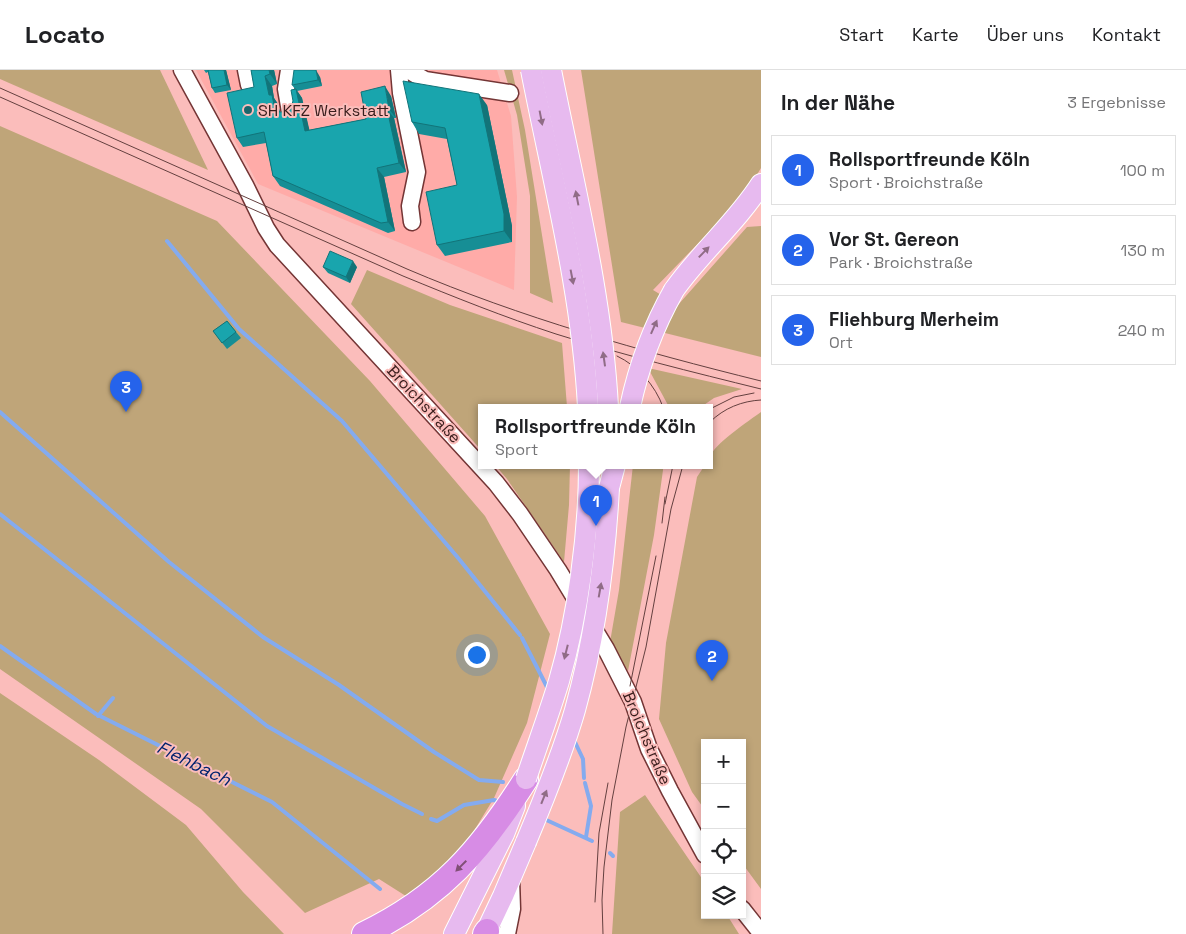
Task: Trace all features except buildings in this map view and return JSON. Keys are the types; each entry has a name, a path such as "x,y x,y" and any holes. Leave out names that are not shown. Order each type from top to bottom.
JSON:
{"highway":[{"path":"364,934 412,908 438,887 498,831 526,779"}],"main road":[{"path":"531,70 574,289 586,370 588,404"},
{"path":"551,70 596,297 606,372 608,404"},
{"path":"631,404 646,346 674,290 699,257 743,210 761,184"},
{"path":"526,779 548,715 568,643 582,566 589,505 589,469"},
{"path":"491,933 566,739 584,674 603,572 610,488 609,469"},
{"path":"610,488 614,469"},
{"path":"454,934 498,831"}],"street":[{"path":"289,70 286,89 290,112"},
{"path":"399,70 401,93 417,172 410,206 412,222"},
{"path":"408,70 425,80 510,93"},
{"name":"Broichstraße","path":"188,71 266,228 277,245 478,463"},
{"name":"Broichstraße","path":"483,469 496,483 558,570 606,649 628,691 649,749 701,848"},
{"path":"746,914 761,933"}],"shaded area":[{"path":"0,70 160,70 208,170 0,79"},
{"path":"196,70 497,70 511,116 517,197 514,290 258,184"},
{"path":"504,70 512,70 525,130 553,303 530,293 530,196 517,115"},
{"path":"581,70 761,70 761,168 744,196 653,290 678,305 747,227 761,226 761,357 621,322"},
{"path":"0,126 217,221 370,381 485,516 550,634 527,723 494,798 461,852 409,898 379,879 305,913 201,809 0,669"},
{"path":"367,270 450,305 562,343 567,404 478,404 478,447 351,304"},
{"path":"648,368 742,389 714,398 705,404 667,404"},
{"path":"761,412 761,889 746,868 746,739 701,739 701,804 692,792 659,719 666,643 697,477 702,469 713,469 713,452 732,433"},
{"path":"498,469 570,469 564,562"},
{"path":"633,469 663,469 654,535 628,671 610,642 619,590"},
{"path":"0,693 99,760 186,825 243,892 284,934 0,934"},
{"path":"645,795 701,877 701,919 730,919 739,934 612,934 620,812"}],"waterway":[{"path":"167,241 239,329 342,421 459,559 520,635"},
{"path":"0,412 169,562 263,637 339,685 434,752 479,780 503,782"},
{"path":"0,514 267,726 422,814"},
{"path":"522,638 549,691"},
{"name":"Flehbach","path":"0,646 96,714 272,802 380,889"},
{"path":"98,716 113,698"},
{"path":"574,740 583,759 584,778"},
{"path":"585,783 591,806 586,837"},
{"path":"431,819 437,821 464,805 494,800 500,802"},
{"path":"542,818 592,841"},
{"path":"610,853 613,856"}],"tram line":[{"path":"0,88 450,287 582,332 671,358 761,381"},
{"path":"0,97 403,276 479,306 581,342 761,389"},
{"path":"617,356 632,365 645,377 662,404"},
{"path":"713,408 734,397 754,393"},
{"path":"713,420 734,406 761,400"},
{"path":"665,504 672,469"},
{"path":"603,934 602,900 604,867 612,800 626,727 646,647 671,509 682,469"},
{"path":"662,523 665,497"},
{"path":"630,686 656,556"},
{"path":"595,902 599,833 608,783"}],"place":[{"name":"SH KFZ Werkstatt","path":"248,110"},
{"name":"Fliehburg Merheim","path":"126,412"},
{"name":"Rollsportfreunde Köln","path":"596,526"},
{"name":"Vor St. Gereon","path":"712,681"}]}
